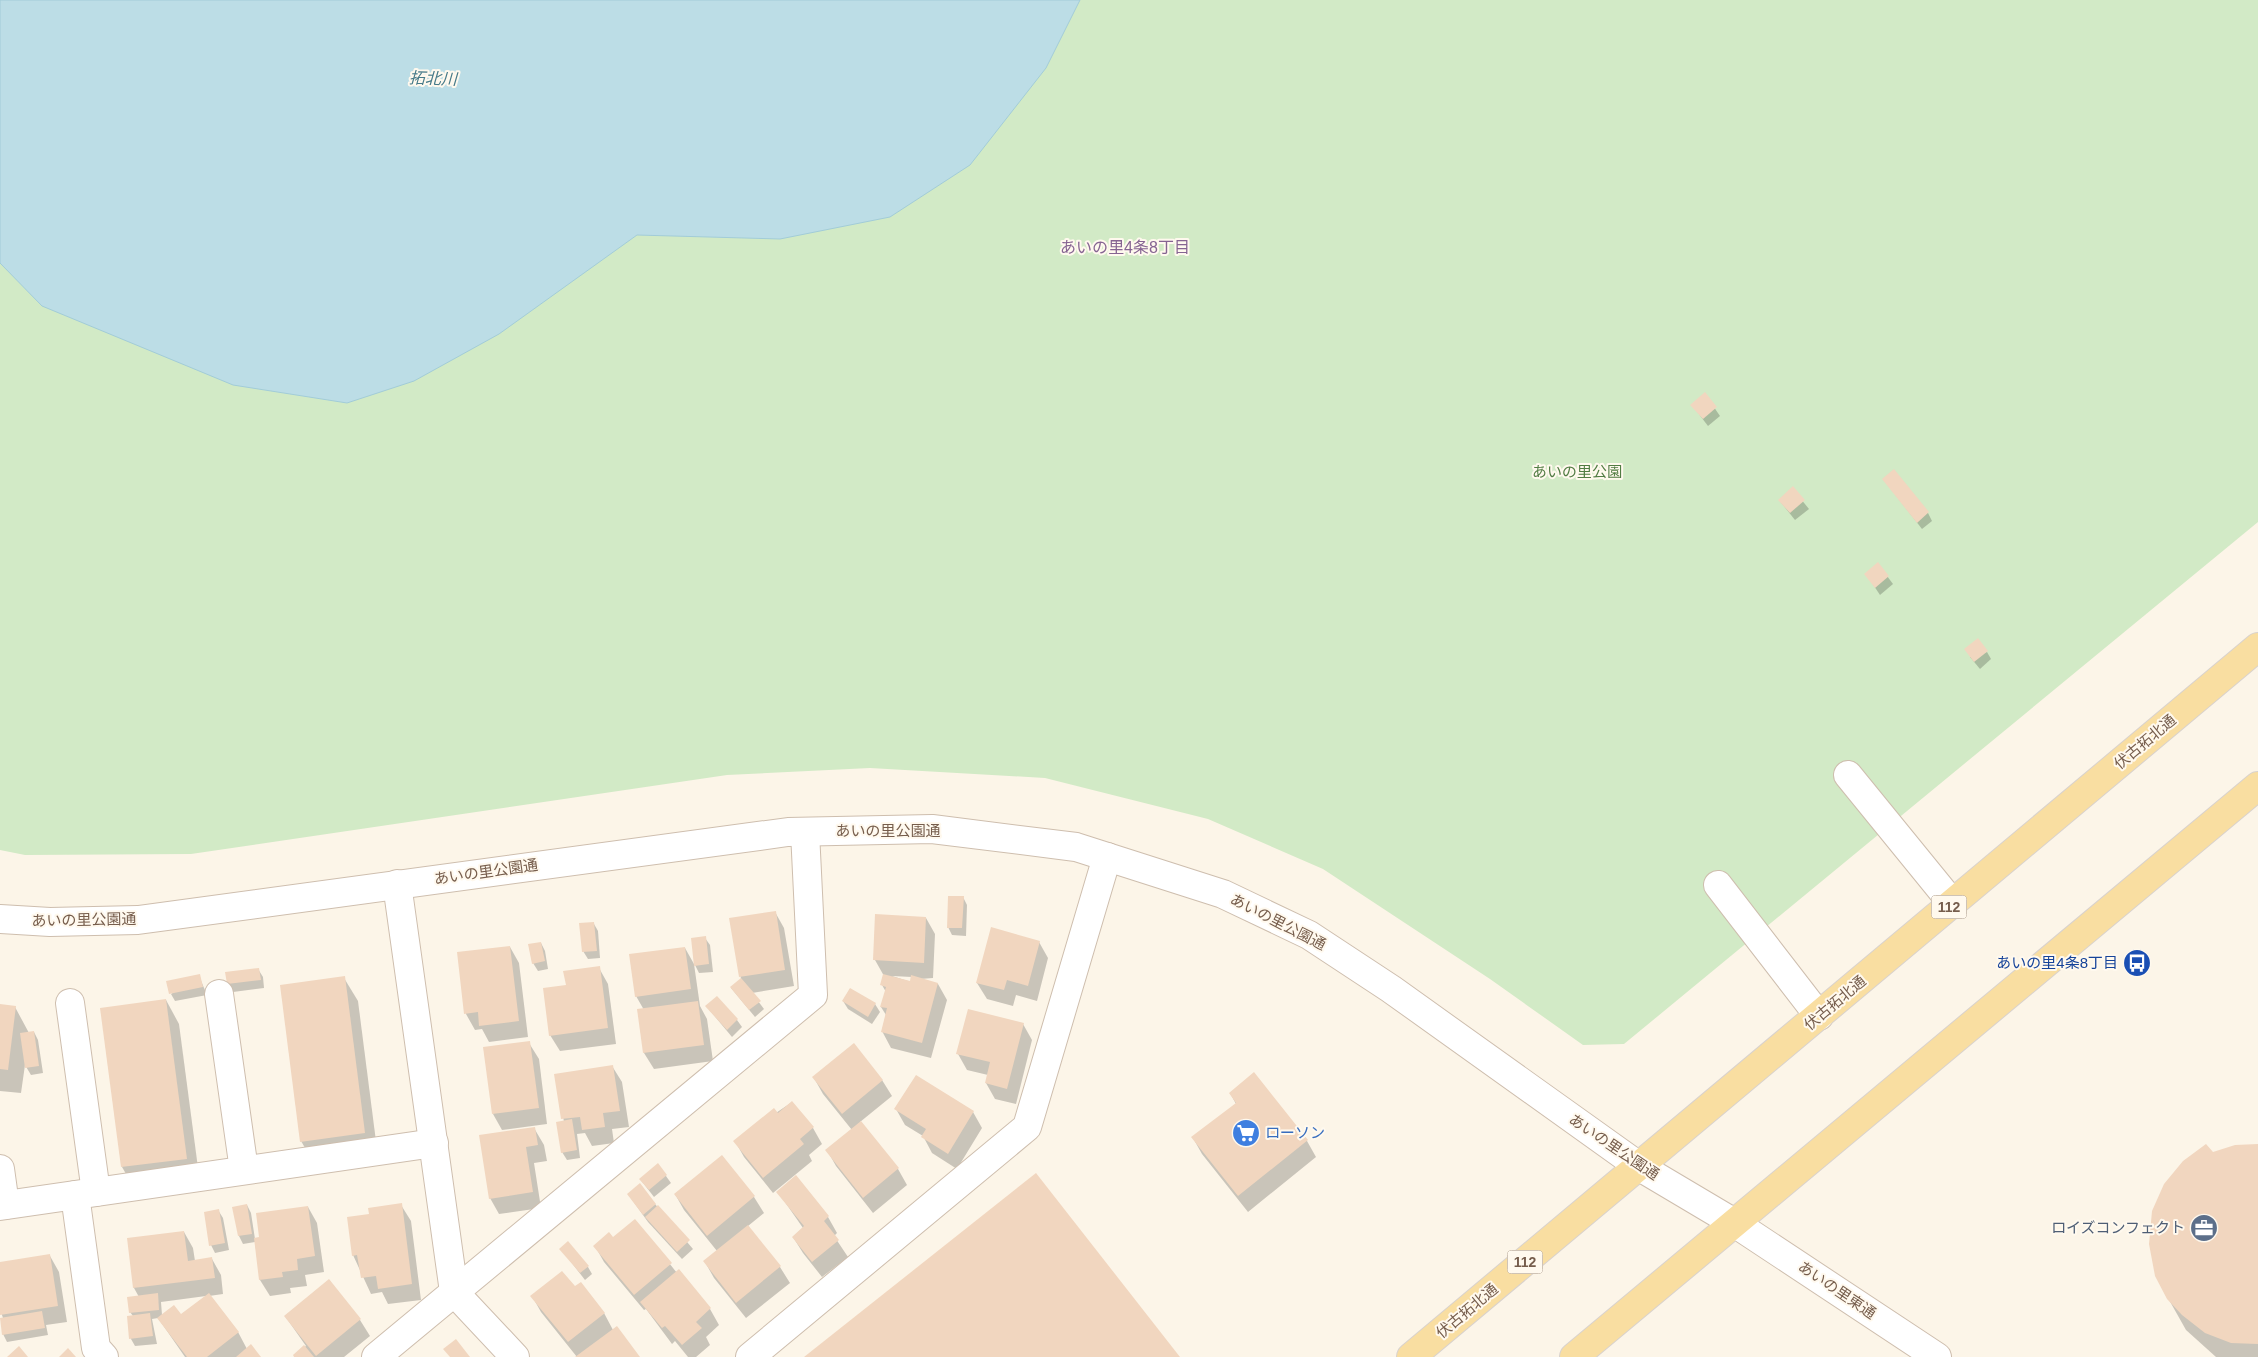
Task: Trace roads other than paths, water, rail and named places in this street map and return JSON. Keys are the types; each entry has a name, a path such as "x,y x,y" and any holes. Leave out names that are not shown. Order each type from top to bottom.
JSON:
{"main road":[{"name":"伏古拓北通","path":"1411,1357 2258,648"},
{"path":"1574,1357 1736,1224 2258,786"}],"street":[{"path":"1848,775 1953,904"},
{"name":"あいの里公園通","path":"0,920 50,922 138,920 788,832 932,829 1076,847 1223,894 1309,935 1391,989 1640,1167 1736,1224"},
{"path":"376,1357 814,995 805,832"},
{"path":"750,1357 1027,1127 1107,857"},
{"path":"397,884 454,1292 515,1357"},
{"path":"1718,884 1819,1016"},
{"path":"219,994 244,1170"},
{"path":"70,1003 96,1348 104,1357"},
{"path":"0,1169 2,1205 434,1143"},
{"name":"あいの里東通","path":"1736,1224 1937,1357"}],"water":[{"name":"拓北川","path":"0,0 1080,0 1046,68 970,165 890,217 780,239 637,235 499,334 414,381 347,403 233,385 42,306 0,263"}],"place":[{"name":"あいの里4条8丁目","path":"2137,963"},
{"name":"ローソン","path":"1246,1133"},
{"name":"ロイズコンフェクト","path":"2204,1228"}],"district":[{"name":"あいの里4条8丁目","path":"1125,247"}],"park label":[{"name":"あいの里公園","path":"1577,472"}]}
